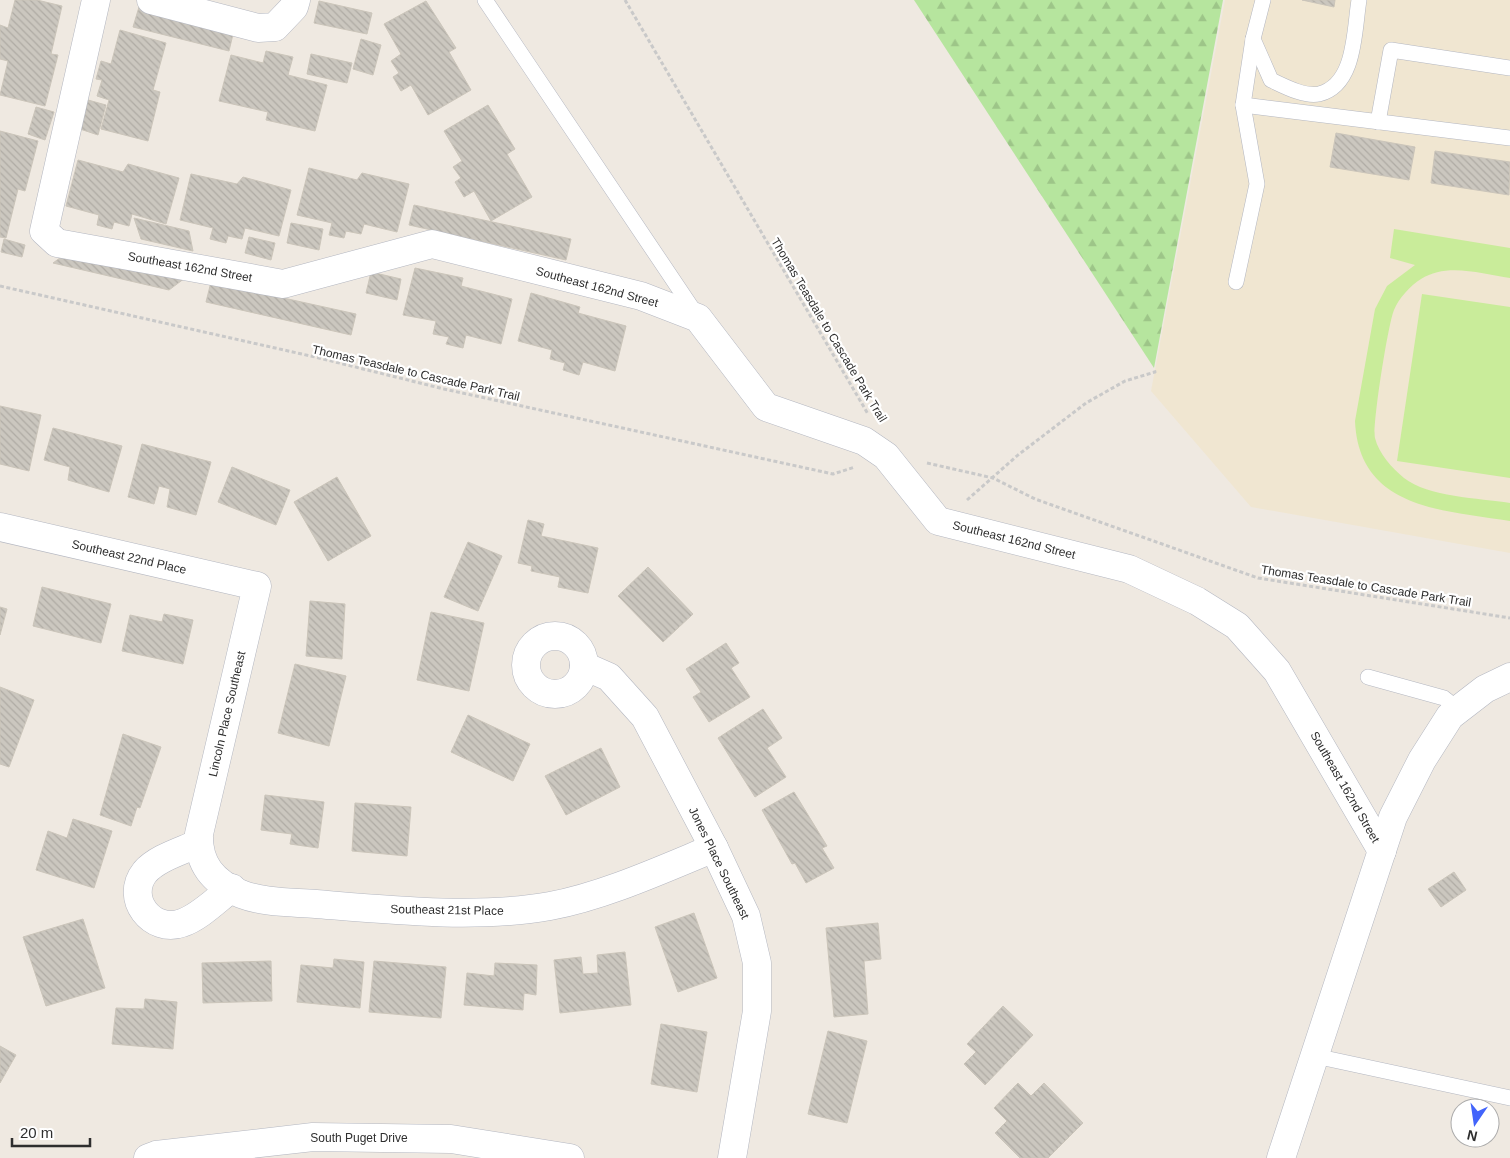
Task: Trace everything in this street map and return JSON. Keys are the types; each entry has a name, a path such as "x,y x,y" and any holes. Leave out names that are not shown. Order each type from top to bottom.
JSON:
{"street":[{"name":"Southeast 162nd Street","path":"96,0 44,231 57,243 284,284 432,244 641,296 698,318 766,407 864,441 886,456 938,521 1128,570 1197,601 1237,626 1277,671 1382,851"},
{"path":"151,0 258,28 275,27 294,7 296,0"},
{"name":"Southeast 22nd Place","path":"0,527 258,586"},
{"name":"Lincoln Place Southeast","path":"224,883 202,862 199,843 258,586"},
{"name":"Jones Place Southeast","path":"584,666 609,677 644,717 714,848 746,916 757,964 757,1011 732,1158"},
{"path":"1282,1158 1393,817 1422,760 1450,716 1485,689 1510,677"},
{"path":"199,843 151,866 144,873 138,893 145,913 152,920 162,924 183,923 224,883"},
{"name":"Southeast 21st Place","path":"224,883 240,894 265,900 350,907 494,913 551,906 620,886 714,848"},
{"name":"South Puget Drive","path":"148,1158 156,1155 313,1137 451,1138 570,1158"}],"lane":[{"path":"485,0 698,318"},
{"path":"1236,282 1257,184 1243,105 1253,38 1263,0"},
{"path":"1253,38 1271,80 1296,91 1318,94 1338,84 1348,68 1359,0"},
{"path":"1378,122 1391,50 1510,68"},
{"path":"1243,105 1510,138"},
{"path":"1368,677 1444,698 1458,710"},
{"path":"1315,1056 1510,1098"}],"path":[{"name":"Thomas Teasdale to Cascade Park Trail","path":"625,0 847,381 872,419"},
{"name":"Thomas Teasdale to Cascade Park Trail","path":"0,286 315,357 444,389 833,474 886,456"},
{"path":"938,521 1086,403 1125,381 1155,372 1154,368"},
{"name":"Thomas Teasdale to Cascade Park Trail","path":"921,462 993,478 1035,499 1258,578 1510,618"}],"shaded area":[{"path":"1225,0 1510,0 1510,553 1251,507 1151,391"}],"green space":[{"path":"914,0 1223,0 1154,368"},
{"path":"1394,229 1510,248 1510,278 1476,272 1442,271 1421,279 1402,297 1394,310 1388,334 1378,396 1375,438 1383,455 1404,478 1426,489 1440,493 1510,503 1510,521 1432,508 1408,500 1388,488 1371,472 1360,450 1355,421 1375,309 1387,286 1415,265 1390,258"},
{"path":"1422,294 1510,307 1510,478 1397,461"}],"building":[{"path":"15,0 37,0 62,6 51,54 58,55 45,106 0,95 8,61 0,59 0,25 8,28"},
{"path":"1302,0 1335,0 1334,7"},
{"path":"319,1 372,13 367,34 314,23"},
{"path":"426,1 456,48 449,52 471,90 428,115 411,85 401,91 393,77 399,73 391,61 401,54 384,24"},
{"path":"139,7 234,30 229,51 133,27"},
{"path":"120,30 166,43 153,90 160,92 148,141 101,129 109,100 97,96 102,80 96,79 101,61 111,64"},
{"path":"361,39 381,45 373,75 353,69"},
{"path":"266,51 293,57 288,75 327,85 315,131 266,120 268,112 219,101 231,55 263,63"},
{"path":"311,54 352,63 347,83 307,74"},
{"path":"88,100 106,105 98,135 80,129"},
{"path":"488,105 515,149 507,154 532,197 491,221 474,191 464,197 455,182 461,178 453,167 462,161 444,131"},
{"path":"36,107 54,112 45,140 28,134"},
{"path":"0,131 38,141 25,191 18,189 6,238 0,237"},
{"path":"1336,133 1415,147 1409,180 1330,167"},
{"path":"1435,151 1510,162 1509,195 1431,183"},
{"path":"78,160 123,172 128,164 179,178 166,224 132,214 129,226 114,222 112,229 97,225 99,215 66,206"},
{"path":"309,168 357,180 362,173 409,184 397,232 364,224 361,234 346,231 344,238 329,235 332,223 297,215"},
{"path":"191,174 237,184 243,177 291,190 279,236 245,228 242,239 228,236 226,243 210,239 213,228 180,220"},
{"path":"414,205 571,239 566,260 409,225"},
{"path":"134,218 189,231 193,251 141,239"},
{"path":"291,223 323,229 319,250 287,243"},
{"path":"249,237 275,243 271,260 245,253"},
{"path":"4,239 25,245 22,257 1,252"},
{"path":"68,252 185,278 169,290 53,263"},
{"path":"415,268 463,278 461,286 512,299 501,344 466,335 463,348 446,344 449,337 433,334 436,321 403,315"},
{"path":"371,272 401,279 397,300 366,293"},
{"path":"211,282 356,314 351,335 206,302"},
{"path":"531,293 580,307 578,313 626,326 615,371 583,362 579,375 563,370 565,363 550,359 552,350 518,341"},
{"path":"0,406 41,415 29,471 0,464"},
{"path":"53,428 122,446 109,492 68,480 70,467 44,460"},
{"path":"142,444 211,462 196,515 167,507 170,489 159,486 154,504 128,497"},
{"path":"232,467 290,490 276,525 218,502"},
{"path":"337,477 371,536 328,561 294,502"},
{"path":"528,520 544,524 541,536 598,548 588,593 558,587 560,577 531,571 532,566 518,563"},
{"path":"468,542 502,556 478,611 444,597"},
{"path":"648,567 693,614 663,642 618,596"},
{"path":"42,587 111,604 101,643 33,626"},
{"path":"310,601 345,604 342,659 306,656"},
{"path":"0,607 7,609 0,635"},
{"path":"431,612 484,623 469,691 417,680"},
{"path":"164,614 193,620 183,664 122,651 130,615 162,622"},
{"path":"726,643 739,663 731,668 750,697 709,722 693,697 701,692 686,669"},
{"path":"295,664 346,676 329,746 278,733"},
{"path":"0,687 34,700 9,767 0,764"},
{"path":"763,709 782,738 767,748 786,777 755,797 718,738"},
{"path":"468,715 530,744 513,781 451,752"},
{"path":"123,734 161,747 140,808 137,807 131,826 100,815"},
{"path":"601,748 620,787 566,815 545,776"},
{"path":"794,792 827,846 822,848 834,868 806,883 795,863 792,864 762,810"},
{"path":"265,795 324,802 318,848 290,844 292,834 261,830"},
{"path":"355,803 411,807 407,856 352,851"},
{"path":"73,819 112,831 94,888 36,870 48,831 67,838"},
{"path":"1454,872 1466,890 1441,907 1428,889"},
{"path":"694,913 717,978 678,992 655,927"},
{"path":"83,919 105,988 46,1006 23,937"},
{"path":"878,923 881,959 864,961 868,1014 834,1017 826,928"},
{"path":"625,952 631,1005 560,1013 554,960 581,957 583,974 598,973 597,955"},
{"path":"334,959 364,962 360,1008 297,1002 301,965 333,968"},
{"path":"271,961 272,1001 203,1003 202,963"},
{"path":"374,961 446,967 441,1018 369,1012"},
{"path":"495,963 537,965 536,995 524,993 523,1010 464,1005 467,973 494,976"},
{"path":"145,999 177,1002 173,1049 112,1044 116,1008 144,1009"},
{"path":"1003,1006 1033,1035 985,1085 964,1064 976,1052 967,1044"},
{"path":"661,1024 707,1032 697,1092 651,1084"},
{"path":"828,1031 867,1041 847,1123 808,1114"},
{"path":"0,1046 16,1055 0,1083"},
{"path":"1018,1083 1031,1096 1044,1083 1083,1123 1048,1158 1020,1158 995,1133 1007,1121 994,1108"}]}
